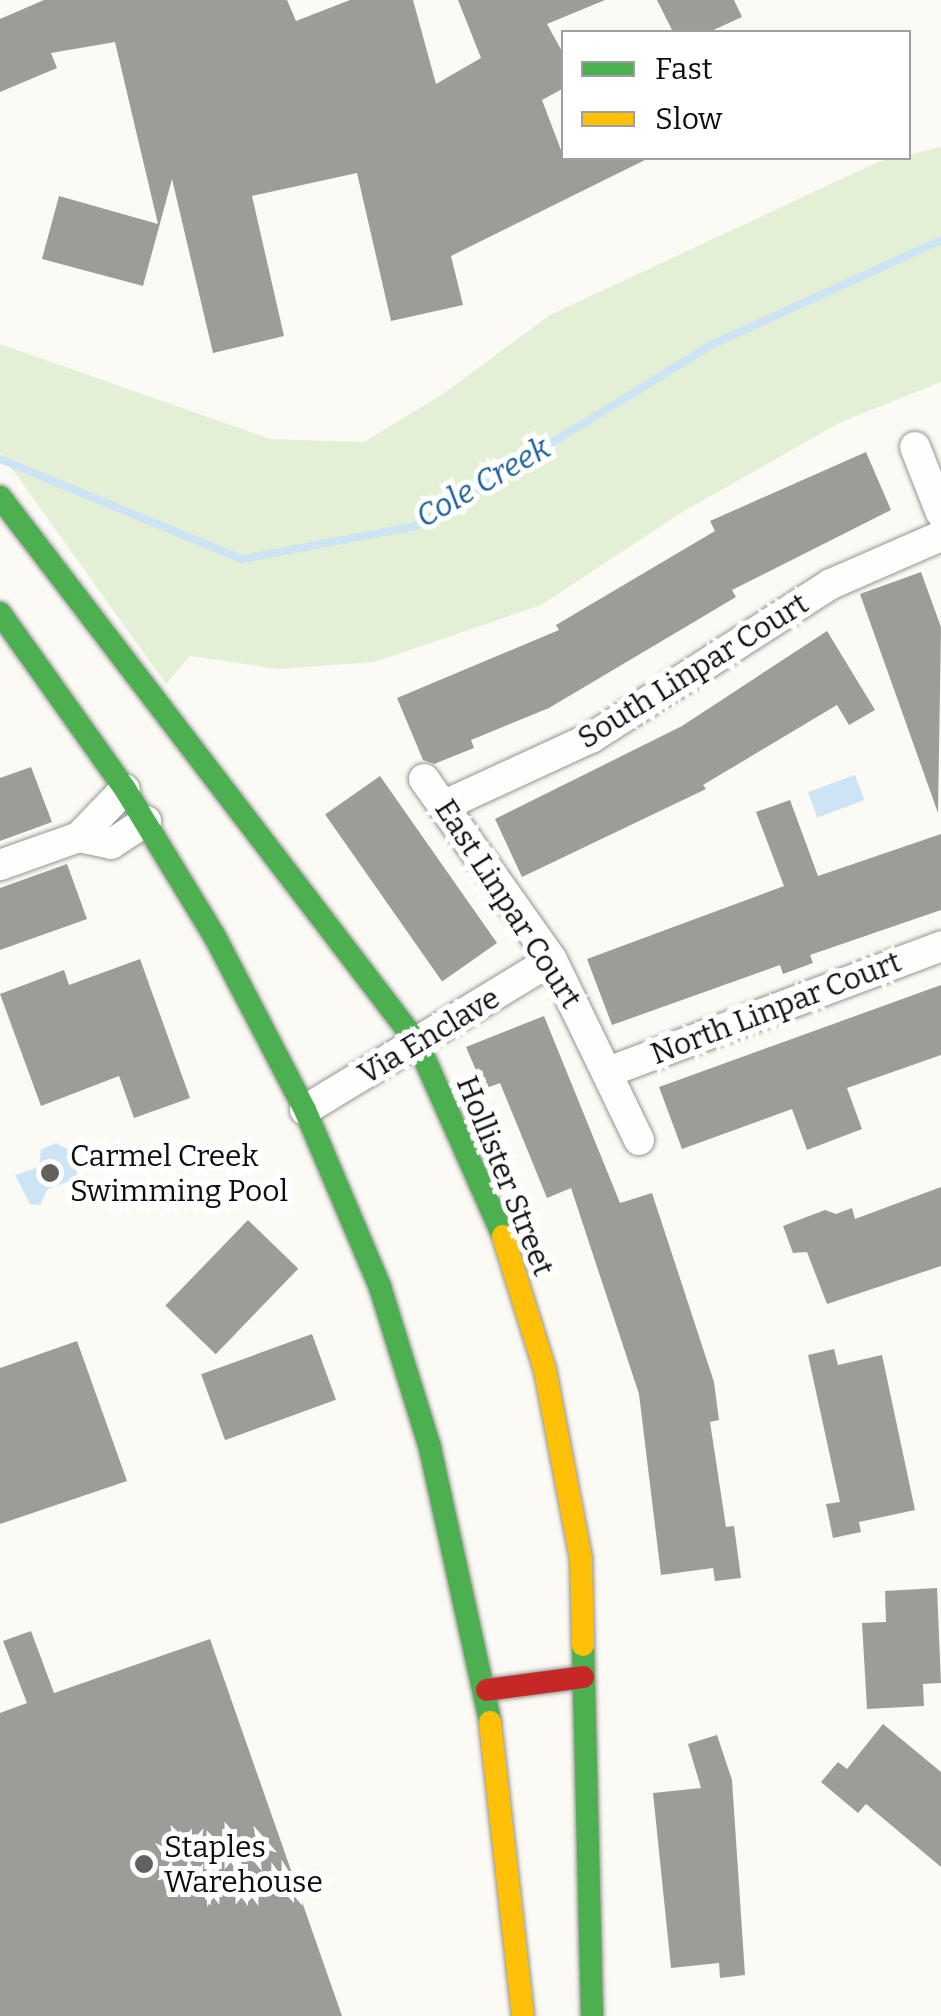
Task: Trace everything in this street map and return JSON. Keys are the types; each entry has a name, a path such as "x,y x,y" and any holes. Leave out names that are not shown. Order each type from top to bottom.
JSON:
{"main road":[{"name":"Hollister Street","path":"0,497 195,759 308,893 418,1044 502,1232 545,1370 580,1558 592,2016"},
{"path":"0,613 146,822 305,1110 385,1305 430,1448 488,1690 523,2016"},
{"path":"488,1690 583,1678"}],"street":[{"path":"915,447 941,513"},
{"name":"South Linpar Court","path":"444,806 591,738 831,584 941,536"},
{"name":"East Linpar Court","path":"424,780 552,960 611,1070 639,1140"},
{"path":"0,864 79,837 125,790"},
{"path":"79,837 111,844 146,822"},
{"name":"North Linpar Court","path":"611,1070 941,946"},
{"name":"Via Enclave","path":"305,1110 552,960"}],"green space":[{"path":"941,147 941,382 841,422 684,511 541,605 375,662 278,669 190,656 166,684 0,452 0,344 270,439 364,442 443,394 550,315 878,162 911,160 911,154"}],"water":[{"path":"855,775 864,800 817,817 808,792"},
{"name":"Carmel Creek Swimming Pool","path":"56,1143 71,1151 81,1177 48,1189 40,1205 30,1204 15,1175 39,1167 41,1150"}],"building":[{"path":"44,0 287,0 296,21 350,0 413,0 436,84 481,58 458,0 605,0 547,24 561,50 561,90 542,100 561,160 645,160 451,256 463,305 391,321 357,173 252,196 284,336 213,353 172,179 143,286 42,259 59,196 158,224 115,42 51,53 57,68 0,92 0,19"},
{"path":"657,0 734,0 742,17 713,30 672,30"},
{"path":"866,452 891,510 732,590 736,597 549,708 471,740 474,748 434,764 423,760 397,698 559,630 556,625 715,531 710,521"},
{"path":"921,572 941,627 938,813 860,594"},
{"path":"827,631 875,710 849,725 837,705 703,785 706,789 522,877 495,819 682,726"},
{"path":"31,767 52,822 0,841 0,778"},
{"path":"380,776 497,943 442,982 325,814"},
{"path":"790,800 818,876 941,834 941,910 810,955 813,963 783,974 780,965 612,1025 587,959 784,886 756,812"},
{"path":"67,864 87,919 0,950 0,888"},
{"path":"140,959 190,1098 134,1118 119,1076 41,1106 0,994 64,970 69,985"},
{"path":"941,985 941,1055 847,1088 862,1129 807,1150 792,1109 682,1149 659,1087"},
{"path":"544,1016 620,1203 652,1193 714,1382 719,1420 710,1422 726,1527 734,1526 741,1578 715,1581 713,1568 661,1575 639,1394 571,1188 547,1198 500,1083 484,1089 466,1047"},
{"path":"941,1187 941,1266 827,1304 807,1252 793,1253 783,1226 825,1210 836,1214 852,1208 855,1219"},
{"path":"248,1220 298,1269 216,1354 165,1306"},
{"path":"312,1334 336,1400 225,1440 201,1374"},
{"path":"77,1341 127,1481 0,1524 0,1368"},
{"path":"834,1349 838,1365 882,1355 915,1510 859,1522 861,1532 833,1538 826,1504 840,1502 808,1355"},
{"path":"937,1588 941,1683 923,1684 924,1706 867,1709 862,1623 886,1622 885,1591"},
{"name":"Staples Warehouse","path":"31,1631 54,1693 210,1639 342,2016 0,2016 0,1713 27,1703 3,1641"},
{"path":"883,1724 941,1772 941,1867 866,1804 858,1813 821,1782 838,1762 847,1769"},
{"path":"717,1735 732,1780 745,1975 720,1978 719,1963 671,1968 653,1793 701,1788 688,1744"}],"waterway":[{"name":"Cole Creek","path":"0,459 242,559 416,526 711,345 941,240"}],"traffic: fast":[{"path":"0,497 418,1044 503,1236"},
{"path":"0,613 125,789 215,937 305,1110 380,1287 430,1448 490,1722"},
{"path":"583,1645 592,2016"}],"traffic: slow":[{"path":"503,1236 545,1370 581,1558 583,1645"},
{"path":"490,1722 523,2016"}],"traffic: jam":[{"path":"487,1690 583,1677"}],"place":[{"name":"Carmel Creek Swimming Pool","path":"50,1173"},
{"name":"Staples Warehouse","path":"144,1864"}]}
